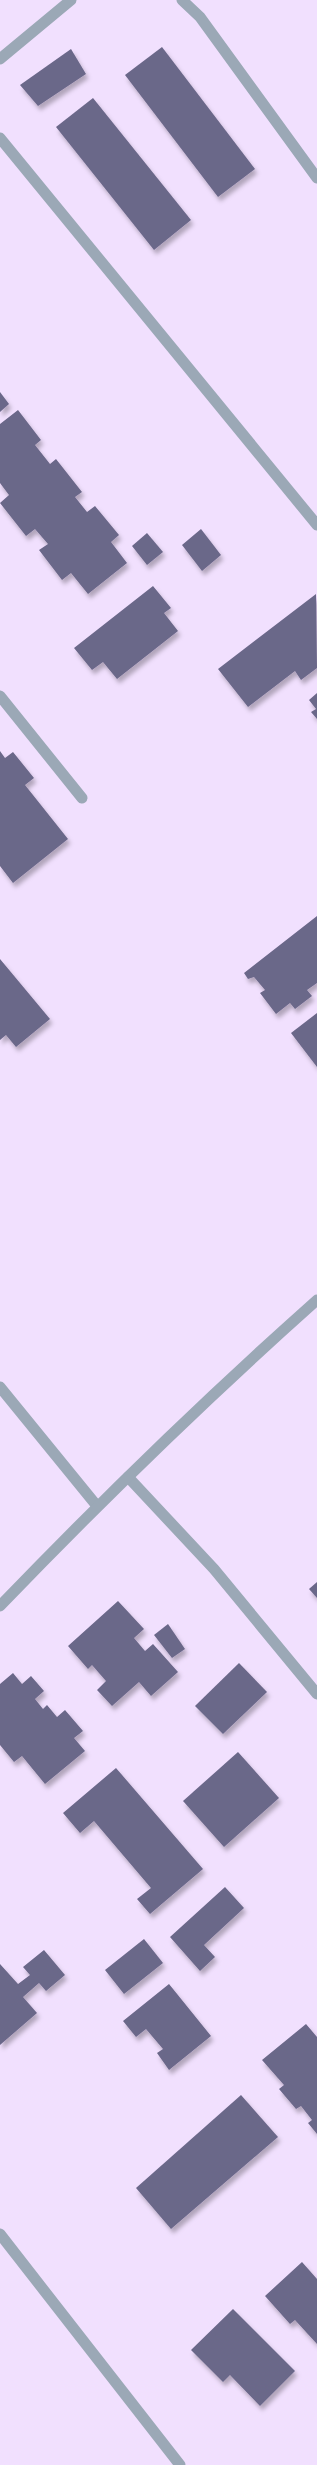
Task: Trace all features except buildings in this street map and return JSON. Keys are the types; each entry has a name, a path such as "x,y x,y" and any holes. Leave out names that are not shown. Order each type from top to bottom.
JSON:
{"street":[{"path":"0,59 71,0"},
{"path":"182,0 200,17 317,178"},
{"path":"0,138 317,526"},
{"path":"0,696 82,798"},
{"path":"0,1606 97,1506 212,1396 317,1300"},
{"path":"0,1387 97,1506"},
{"path":"128,1477 214,1569 317,1694"},
{"path":"0,2234 180,2465"}]}
